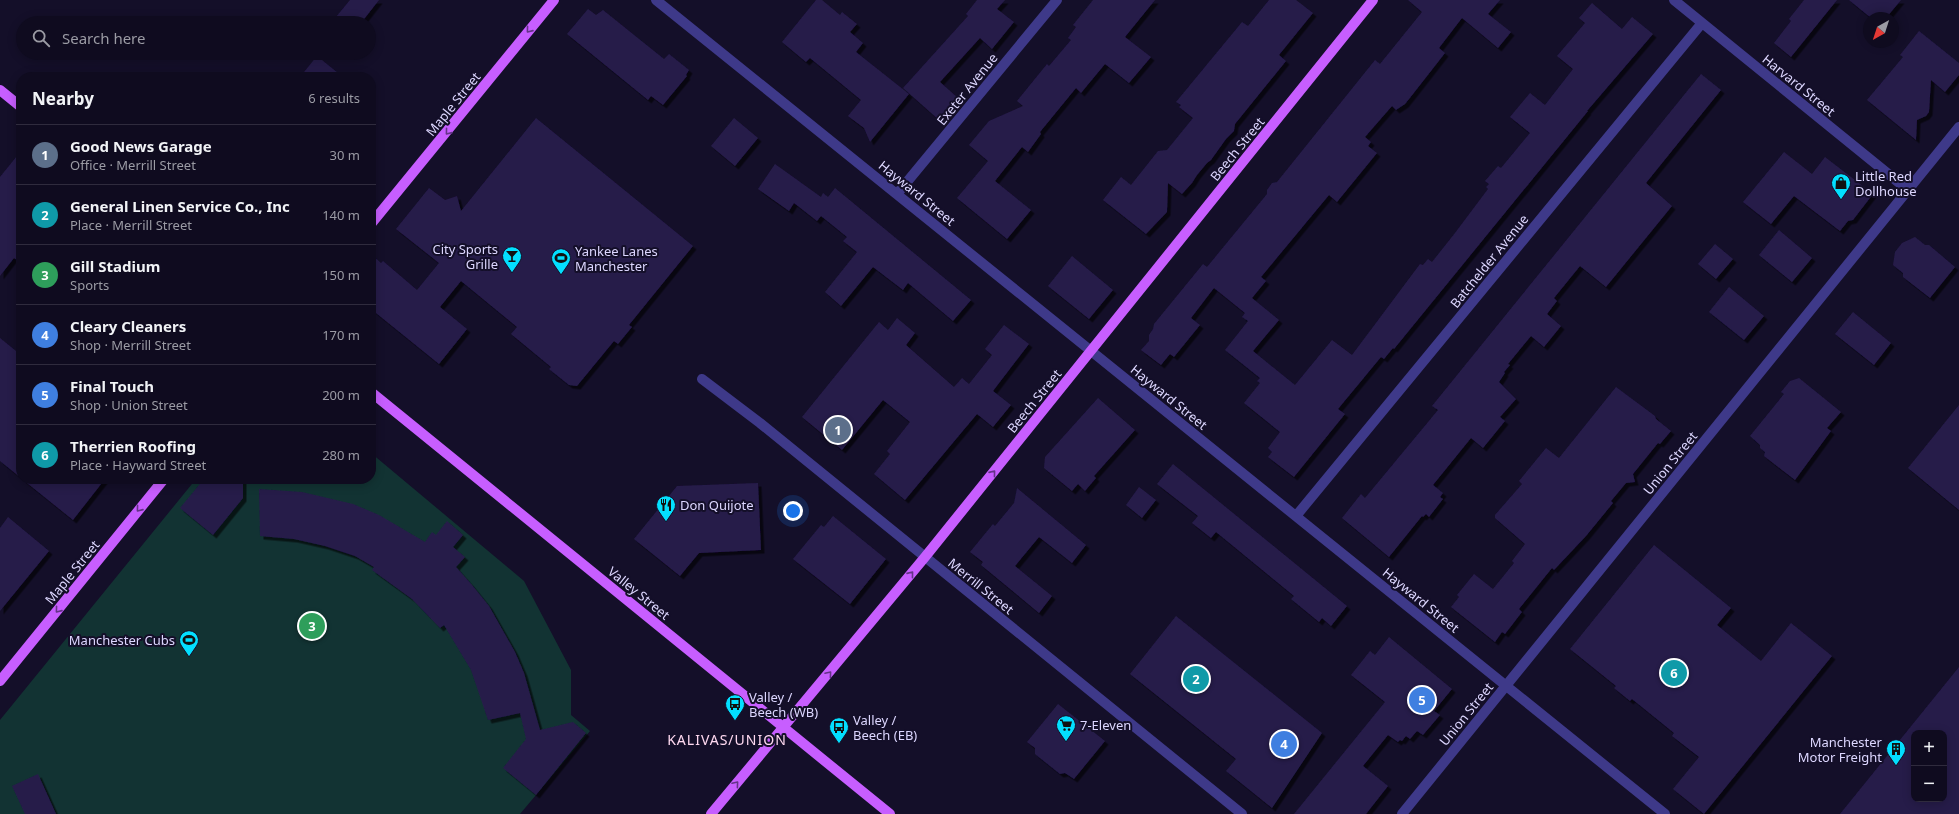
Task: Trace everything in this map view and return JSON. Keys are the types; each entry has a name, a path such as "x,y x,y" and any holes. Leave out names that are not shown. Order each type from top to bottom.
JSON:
{"main road":[{"name":"Maple Street","path":"376,218 554,0"},
{"name":"Beech Street","path":"711,814 1092,351 1373,0"},
{"path":"0,90 16,103"},
{"name":"Valley Street","path":"376,396 890,814"},
{"name":"Maple Street","path":"0,681 160,484"}],"street":[{"name":"Hayward Street","path":"656,0 1665,814"},
{"name":"Exeter Avenue","path":"898,194 1057,0"},
{"name":"Harvard Street","path":"1674,0 1908,190"},
{"name":"Batchelder Avenue","path":"1296,516 1702,23"},
{"name":"Union Street","path":"1402,814 1959,127"},
{"name":"Merrill Street","path":"702,379 760,423 1242,814"}],"green space":[{"path":"376,457 524,581 571,670 571,715 590,731 520,814 0,814 0,720 192,484 376,484"}],"building":[{"path":"350,0 379,0 366,16 337,16"},
{"path":"816,0 822,0 840,15 842,12 857,24 850,32 863,43 856,52 909,94 870,142 864,128 848,116 861,100 810,58 806,62 782,42"},
{"path":"977,0 1005,0 997,9 1014,22 992,49 980,38 940,82 958,98 939,120 903,88 968,16 966,14"},
{"path":"1093,0 1155,0 1125,37 1151,57 1129,83 1105,64 1081,93 1076,88 1040,132 1041,134 1028,152 1022,147 995,181 1031,210 1007,239 957,198 988,161 969,145 989,121 1023,106 1017,101 1047,64 1049,66 1071,40 1068,38 1076,27 1073,25"},
{"path":"1269,0 1296,0 1313,13 1279,55 1286,61 1235,124 1234,131 1192,183 1182,194 1168,183 1167,212 1146,234 1103,200 1121,177 1131,185 1158,151 1167,150 1193,118 1179,107 1181,105 1176,102 1242,22 1248,26"},
{"path":"1408,0 1500,0 1488,14 1511,32 1498,48 1462,18 1439,48 1445,53 1405,104 1396,110 1392,106 1365,137 1371,142 1368,146 1377,153 1337,202 1329,195 1261,277 1266,281 1252,298 1279,320 1253,351 1295,385 1332,340 1352,355 1420,264 1423,265 1428,259 1432,262 1455,233 1488,189 1486,187 1489,184 1485,181 1498,166 1501,168 1530,133 1510,117 1530,93 1545,105 1573,69 1557,56 1585,23 1579,18 1592,3 1622,29 1632,17 1653,34 1587,111 1394,349 1393,348 1384,359 1381,357 1338,409 1345,414 1294,477 1268,457 1272,452 1268,448 1280,432 1244,403 1260,383 1257,381 1260,378 1225,350 1248,321 1242,317 1245,313 1214,288 1191,318 1200,325 1174,357 1170,354 1161,365 1141,350 1149,341 1149,335 1154,324 1203,264 1207,267 1267,194 1267,190 1272,183 1277,182 1375,60 1380,64 1422,12"},
{"path":"1804,0 1837,0 1791,57 1774,43 1791,21 1789,19"},
{"path":"1849,0 1901,0 1891,12 1864,12"},
{"path":"588,9 596,15 603,10 664,59 669,54 689,70 686,75 687,76 663,105 651,96 648,100 567,34"},
{"path":"1919,31 1959,63 1959,75 1945,92 1931,80 1929,112 1926,116 1917,120 1916,140 1867,100 1903,57 1900,55"},
{"path":"314,60 322,60 337,72 304,72"},
{"path":"1701,74 1721,90 1646,183 1672,206 1606,287 1580,266 1554,298 1557,301 1547,314 1561,326 1544,347 1531,336 1508,364 1510,365 1504,372 1505,373 1499,382 1516,399 1500,417 1505,421 1483,448 1471,438 1433,485 1443,493 1440,497 1443,499 1429,517 1426,514 1423,517 1422,516 1389,557 1342,518 1361,494 1365,498 1438,410 1432,406"},
{"name":"Yankee Lanes Manchester","path":"536,118 693,246 629,325 632,327 618,344 614,341 577,386 569,385 549,369 551,367 511,334 517,327 461,281 440,307 467,329 439,364 376,313 376,258 381,263 383,261 417,290 439,263 396,229 429,188 445,200 457,196 461,211"},
{"path":"734,118 758,138 735,166 711,146"},
{"path":"1784,152 1812,174 1825,157 1873,194 1853,220 1848,221 1840,231 1794,196 1771,224 1743,202"},
{"path":"16,157 16,259 14,258 0,276 0,177"},
{"path":"775,164 821,197 823,193 828,197 835,188 971,300 953,321 908,283 903,290 873,267 841,306 825,292 857,252 843,241 847,237 821,216 817,221 794,203 789,211 758,189"},
{"path":"1779,230 1812,258 1792,282 1759,255"},
{"path":"1915,237 1925,245 1929,245 1955,267 1930,298 1903,277 1903,273 1893,265 1895,252 1902,243"},
{"path":"1715,244 1733,259 1716,279 1698,264"},
{"path":"1072,256 1113,290 1089,319 1048,286"},
{"path":"1729,287 1764,316 1744,340 1709,312"},
{"path":"1853,312 1891,343 1874,365 1835,334"},
{"path":"897,318 915,333 906,345 954,387 962,378 969,384 992,355 985,349 1004,325 1029,344 993,391 1011,405 993,427 977,414 905,500 874,474 890,454 887,451 910,422 883,400 842,450 802,417 879,322 888,330"},
{"path":"0,338 16,351 16,474 0,461"},
{"path":"1799,378 1841,412 1827,428 1831,431 1795,480 1764,456 1765,452 1750,436 1784,394 1781,392 1790,381"},
{"path":"1616,387 1655,416 1656,419 1671,431 1660,444 1658,443 1633,474 1635,482 1626,483 1611,501 1613,503 1586,536 1554,570 1552,568 1519,609 1522,612 1505,634 1502,632 1495,642 1451,607 1459,597 1457,595 1474,574 1493,589 1514,563 1512,561 1525,544 1495,518 1495,515 1522,484 1519,481 1546,448 1559,458"},
{"path":"1098,398 1135,430 1094,476 1096,478 1085,491 1078,484 1072,491 1044,468 1045,457"},
{"path":"1959,405 1959,510 1908,468"},
{"path":"1173,464 1347,606 1331,626 1322,618 1319,622 1291,599 1294,596 1216,532 1211,538 1192,523 1198,516 1157,484"},
{"path":"758,483 761,550 699,553 680,576 634,539 677,486"},
{"path":"28,484 101,484 73,520"},
{"path":"200,484 243,484 243,498 213,535 180,508"},
{"path":"1139,487 1156,500 1142,518 1126,505"},
{"path":"1017,488 1086,545 1072,563 1039,537 1015,566 1052,596 1039,613 981,565 983,562 970,552 993,524 995,526 1014,503"},
{"path":"259,489 302,492 353,504 379,515 425,542 432,532 436,535 447,521 463,535 453,547 465,557 456,567 489,606 515,652 524,673 540,730 573,722 586,733 536,795 503,768 526,739 520,713 488,720 471,670 444,625 440,628 412,599 372,570 374,567 355,556 325,546 294,539 260,536"},
{"path":"833,516 886,559 850,604 793,559 821,525 824,527"},
{"path":"8,517 49,551 0,611 0,528"},
{"path":"1654,545 1731,608 1717,625 1761,661 1791,623 1832,656 1704,814 1673,789 1699,757 1672,736 1674,733 1632,699 1630,701 1614,688 1616,686 1570,649"},
{"path":"1176,616 1322,733 1272,808 1226,771 1236,759 1130,674"},
{"path":"1389,637 1452,689 1434,711 1440,715 1423,735 1417,731 1410,739 1406,736 1402,741 1400,740 1398,742 1388,735 1363,766 1388,786 1366,814 1294,814 1385,702 1351,675 1370,651 1375,655"},
{"name":"Manchester Motor Freight","path":"1959,667 1959,814 1840,814"},
{"name":"7-Eleven","path":"1058,704 1105,741 1074,779 1065,773 1060,774 1035,754 1035,748 1027,742"},
{"path":"38,774 56,814 25,814 12,786"}],"place":[{"name":"Little Red Dollhouse","path":"1841,200"},
{"name":"City Sports Grille","path":"512,273"},
{"name":"Yankee Lanes Manchester","path":"561,275"},
{"name":"Good News Garage","path":"838,430"},
{"name":"Don Quijote","path":"666,522"},
{"name":"Gill Stadium","path":"312,626"},
{"name":"Manchester Cubs","path":"189,657"},
{"name":"Therrien Roofing","path":"1674,673"},
{"name":"General Linen Service Co., Inc","path":"1196,679"},
{"name":"Final Touch","path":"1422,700"},
{"name":"Valley / Beech (WB)","path":"735,721"},
{"name":"7-Eleven","path":"1066,742"},
{"name":"Valley / Beech (EB)","path":"839,744"},
{"name":"Cleary Cleaners","path":"1284,744"},
{"name":"Manchester Motor Freight","path":"1896,766"}],"district":[{"name":"KALIVAS/UNION","path":"727,739"}]}
